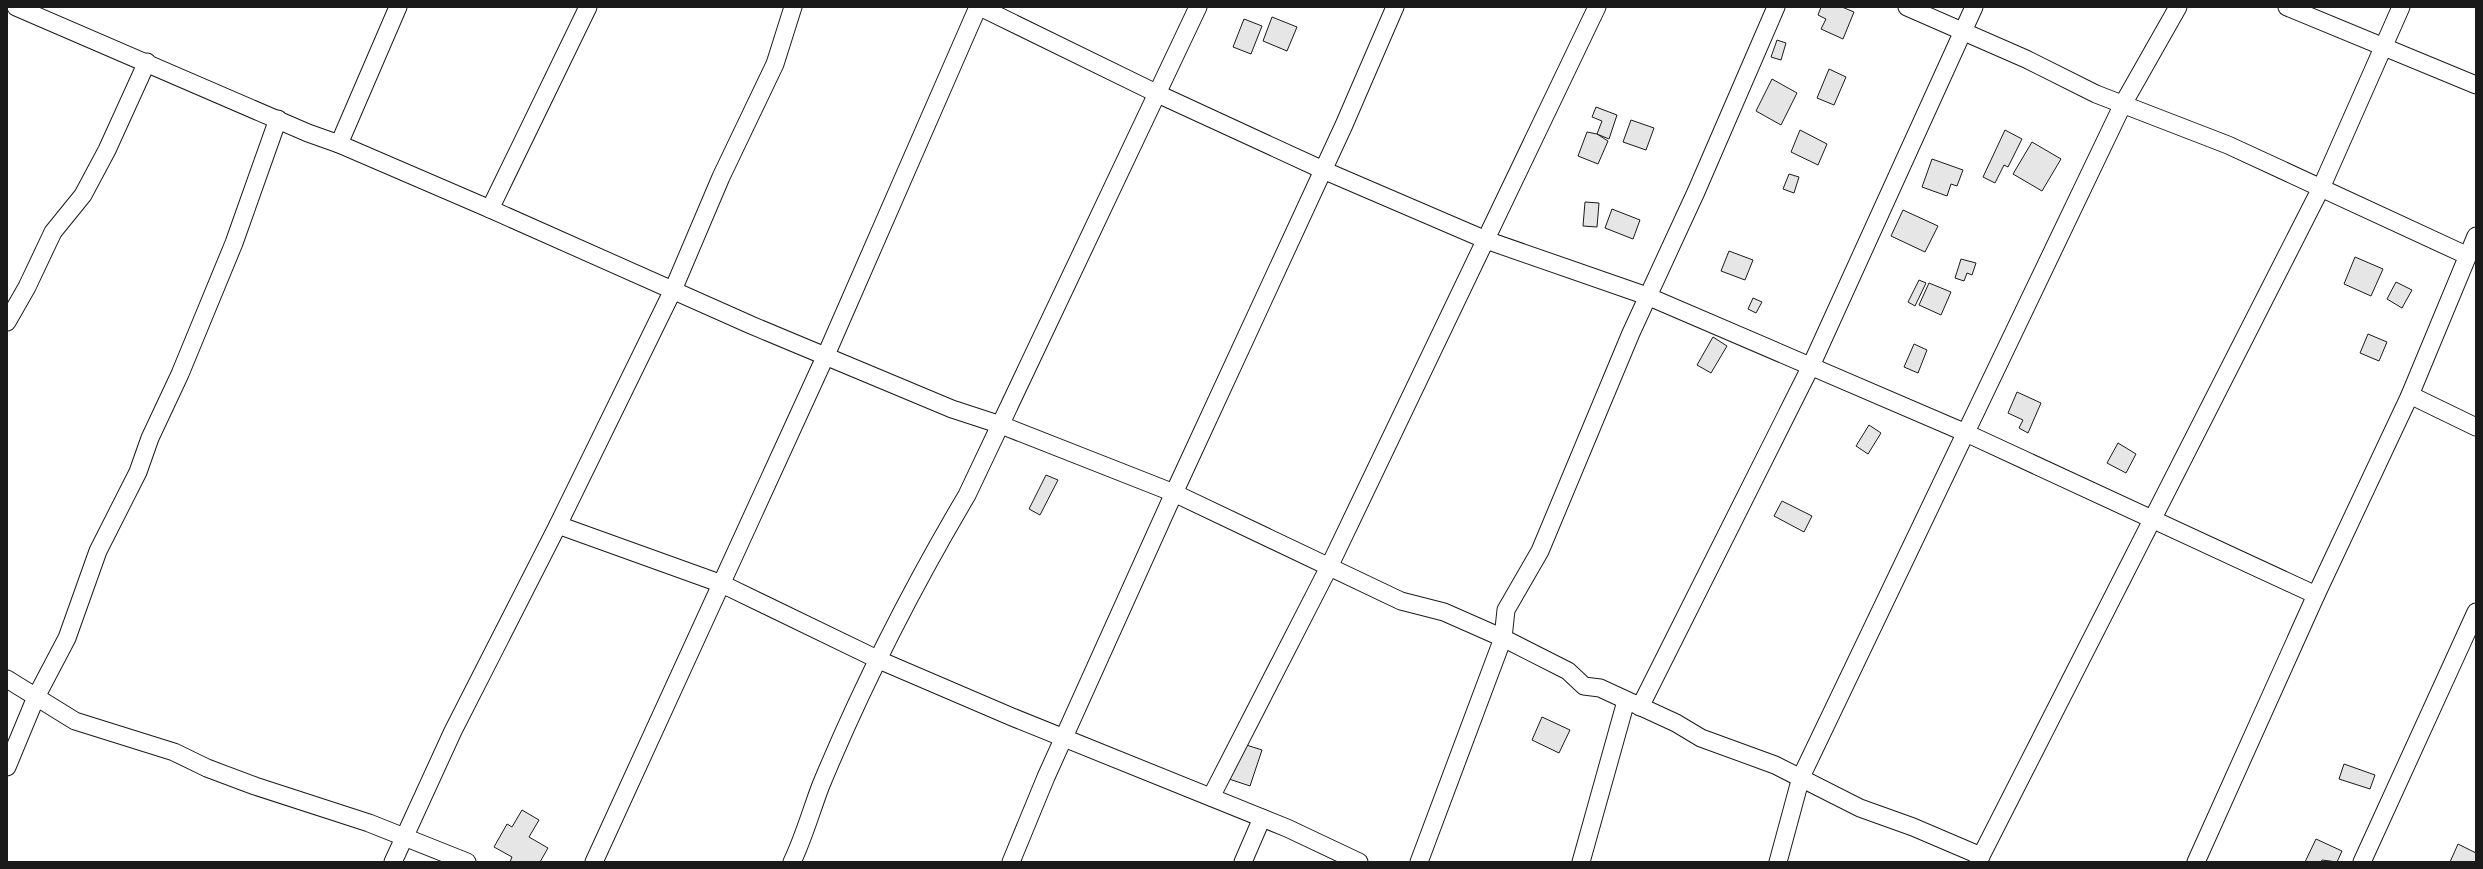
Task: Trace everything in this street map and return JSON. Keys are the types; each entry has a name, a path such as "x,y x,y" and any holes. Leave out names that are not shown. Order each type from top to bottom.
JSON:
{"street":[{"path":"16,7 339,144 673,290 952,409 1001,425 1174,492 1401,600 1444,612 1503,638 1568,671 1584,686 1600,688 1676,723 1700,738 1775,765 1860,808 1913,828 1979,859 2321,188 2401,7"},
{"path":"339,144 398,7"},
{"path":"490,209 588,7"},
{"path":"393,862 453,732 558,525 673,290 721,177 775,64 793,7"},
{"path":"594,862 826,356 979,7 1158,94 1323,170 1486,240 1647,296 1810,368 1966,433 2316,595"},
{"path":"792,862 805,834 821,786 880,660 925,566 967,495 1198,7"},
{"path":"1011,862 1064,737 1174,492 1234,366 1371,65 1395,7"},
{"path":"1211,797 1329,566 1598,7"},
{"path":"1418,862 1503,638 1506,610 1540,551 1588,432 1647,296 1696,192 1776,7"},
{"path":"1907,7 2026,59 2096,94 2228,145 2466,255"},
{"path":"1581,862 1633,704 1810,368 1974,7"},
{"path":"1778,862 1801,777 2123,104 2178,7"},
{"path":"2287,7 2476,85"},
{"path":"7,322 27,287 53,232 83,195 107,150 147,62"},
{"path":"7,767 36,697 67,638 98,551 138,472 150,438 180,374 234,243 278,119"},
{"path":"2196,862 2316,595 2410,395 2466,255 2476,236"},
{"path":"2410,395 2476,427"},
{"path":"558,525 722,584 880,660 1262,818 1359,862"},
{"path":"2362,862 2476,612"},
{"path":"7,679 75,721 174,752 207,768 248,784 368,823 467,862"},
{"path":"1243,862 1262,818"}],"building":[{"path":"1821,7 1842,7 1854,12 1843,39 1821,29 1826,19 1818,15"},
{"path":"1272,17 1297,27 1287,51 1263,41"},
{"path":"1244,19 1262,26 1251,54 1233,47"},
{"path":"1777,40 1786,43 1781,60 1771,57"},
{"path":"1829,69 1846,77 1834,105 1817,98"},
{"path":"1772,79 1797,93 1781,125 1756,111"},
{"path":"1596,107 1617,115 1609,139 1597,134 1602,121 1592,117"},
{"path":"1631,120 1654,128 1646,150 1623,142"},
{"path":"1800,130 1827,144 1818,165 1791,152"},
{"path":"2005,130 2022,139 2008,167 2004,165 1995,183 1983,177"},
{"path":"1587,132 1597,134 1608,141 1598,164 1578,156"},
{"path":"2032,142 2061,159 2042,191 2013,174"},
{"path":"1932,159 1963,170 1957,186 1951,184 1947,196 1922,187"},
{"path":"1789,174 1799,177 1794,193 1783,189"},
{"path":"1585,202 1599,203 1597,227 1583,226"},
{"path":"1612,209 1640,220 1633,239 1605,228"},
{"path":"1903,210 1938,226 1925,252 1891,236"},
{"path":"1729,251 1753,260 1745,280 1721,271"},
{"path":"2355,257 2383,269 2371,296 2344,284"},
{"path":"1961,259 1976,263 1972,275 1967,273 1964,281 1955,278"},
{"path":"1919,280 1926,283 1915,306 1908,302"},
{"path":"2396,282 2412,290 2402,308 2387,299"},
{"path":"1929,283 1951,292 1941,315 1919,305"},
{"path":"1753,298 1762,302 1756,313 1748,309"},
{"path":"2368,334 2387,342 2379,361 2360,353"},
{"path":"1713,337 1727,346 1711,373 1697,365"},
{"path":"1914,344 1927,350 1918,373 1904,367"},
{"path":"2017,392 2041,403 2028,433 2019,428 2023,420 2008,413"},
{"path":"1869,425 1881,433 1868,454 1856,446"},
{"path":"2118,443 2136,454 2126,473 2107,463"},
{"path":"1046,475 1058,480 1040,515 1029,509"},
{"path":"1782,501 1812,516 1804,532 1774,516"},
{"path":"1542,717 1570,730 1559,753 1532,740"},
{"path":"1231,740 1262,750 1250,786 1220,776"},
{"path":"2344,764 2375,775 2370,789 2339,779"},
{"path":"522,810 539,820 529,837 548,848 540,862 510,862 512,857 494,847 507,824 512,827"},
{"path":"2316,839 2342,851 2337,862 2322,860 2321,862 2305,862"},
{"path":"2458,844 2476,853 2476,862 2450,862"}]}
